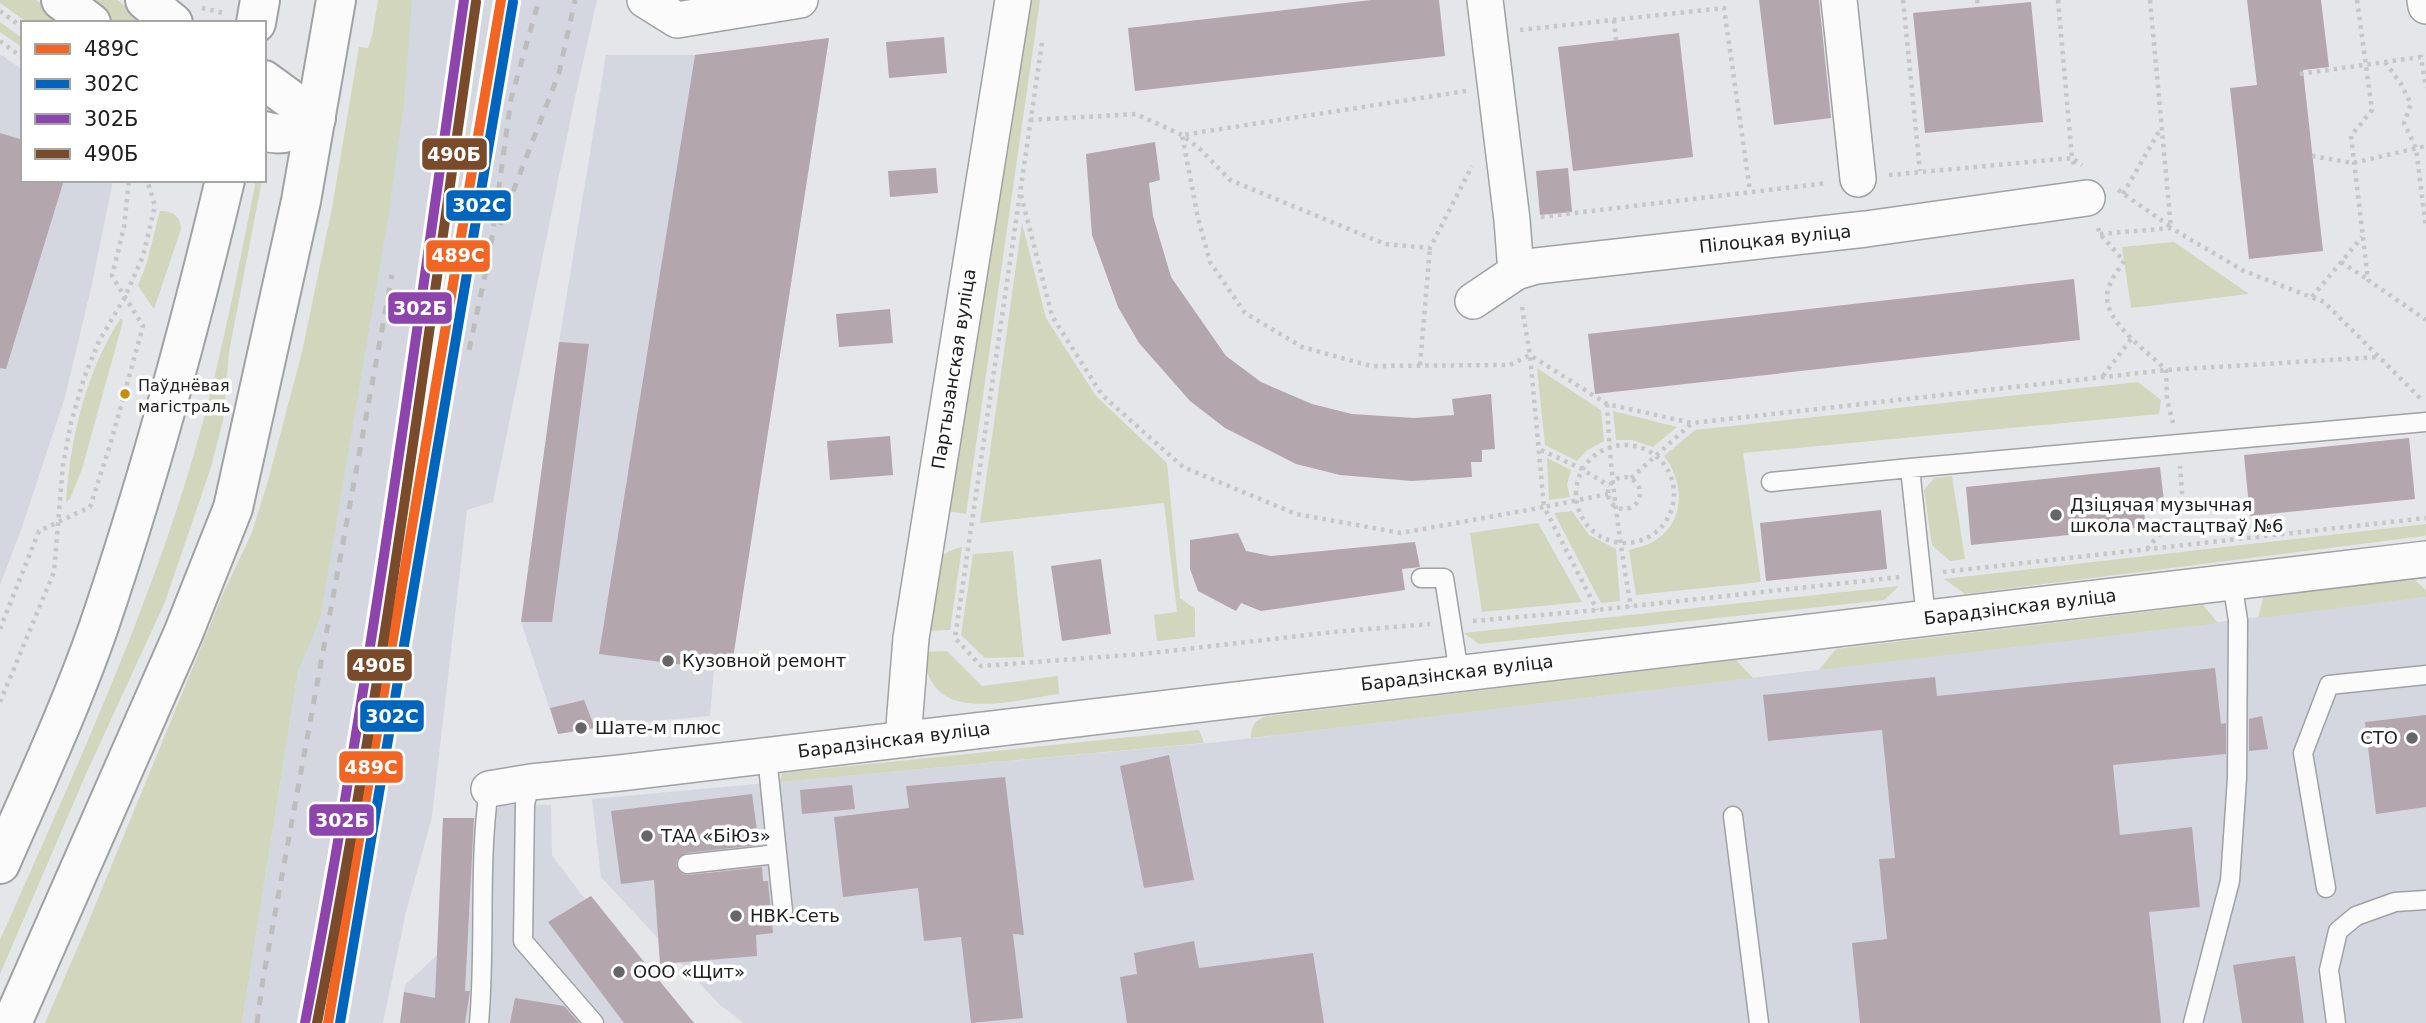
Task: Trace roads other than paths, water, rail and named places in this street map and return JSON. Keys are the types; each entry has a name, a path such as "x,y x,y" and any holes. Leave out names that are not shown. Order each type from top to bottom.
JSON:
{"main road":[{"path":"61,0 88,21"},
{"path":"145,0 184,14"},
{"path":"12,1023 177,646 233,508 301,201 335,0"},
{"path":"266,81 316,118"},
{"path":"266,132 288,133 316,118"},
{"path":"0,863 43,767 97,631 135,516 224,182"}],"street":[{"path":"645,0 677,20 800,0"},
{"name":"Партызанская вуліца","path":"903,739 911,638 1013,0"},
{"path":"1485,0 1513,220 1516,272"},
{"path":"1839,0 1858,179"},
{"path":"2425,0 2426,6"},
{"name":"Пілоцкая вуліца","path":"1473,301 1516,272 1536,266 1866,229 2101,196"},
{"name":"Барадзінская вуліца","path":"489,789 2426,559"}],"lane":[{"path":"1771,482 2426,422"},
{"path":"1910,468 1926,618"},
{"path":"1421,578 1444,578 1459,673"},
{"path":"2193,1023 2230,881 2237,778 2238,634 2232,582"},
{"path":"2326,888 2303,753 2329,685 2426,675"},
{"path":"767,756 783,911"},
{"path":"531,782 525,804 523,941 594,1023"},
{"path":"480,1023 485,818 489,789"},
{"path":"1733,816 1759,1023"},
{"path":"687,864 776,854"},
{"path":"2336,1023 2329,970 2338,931 2356,916 2395,902 2426,900"}],"railway":[{"path":"469,350 490,252 511,99 539,0"},
{"path":"500,225 559,73 575,0"},
{"path":"257,1023 392,275"}],"place":[{"name":"Паўднёвая магістраль","path":"125,394"},
{"name":"Дзіцячая музычная школа мастацтваў №6","path":"2056,515"},
{"name":"Кузовной ремонт","path":"668,661"},
{"name":"Шате-м плюс","path":"581,728"},
{"name":"СТО","path":"2412,738"},
{"name":"ТАА «БіЮз»","path":"647,836"},
{"name":"НВК-Сеть","path":"736,916"},
{"name":"ООО «Щит»","path":"619,972"}]}
